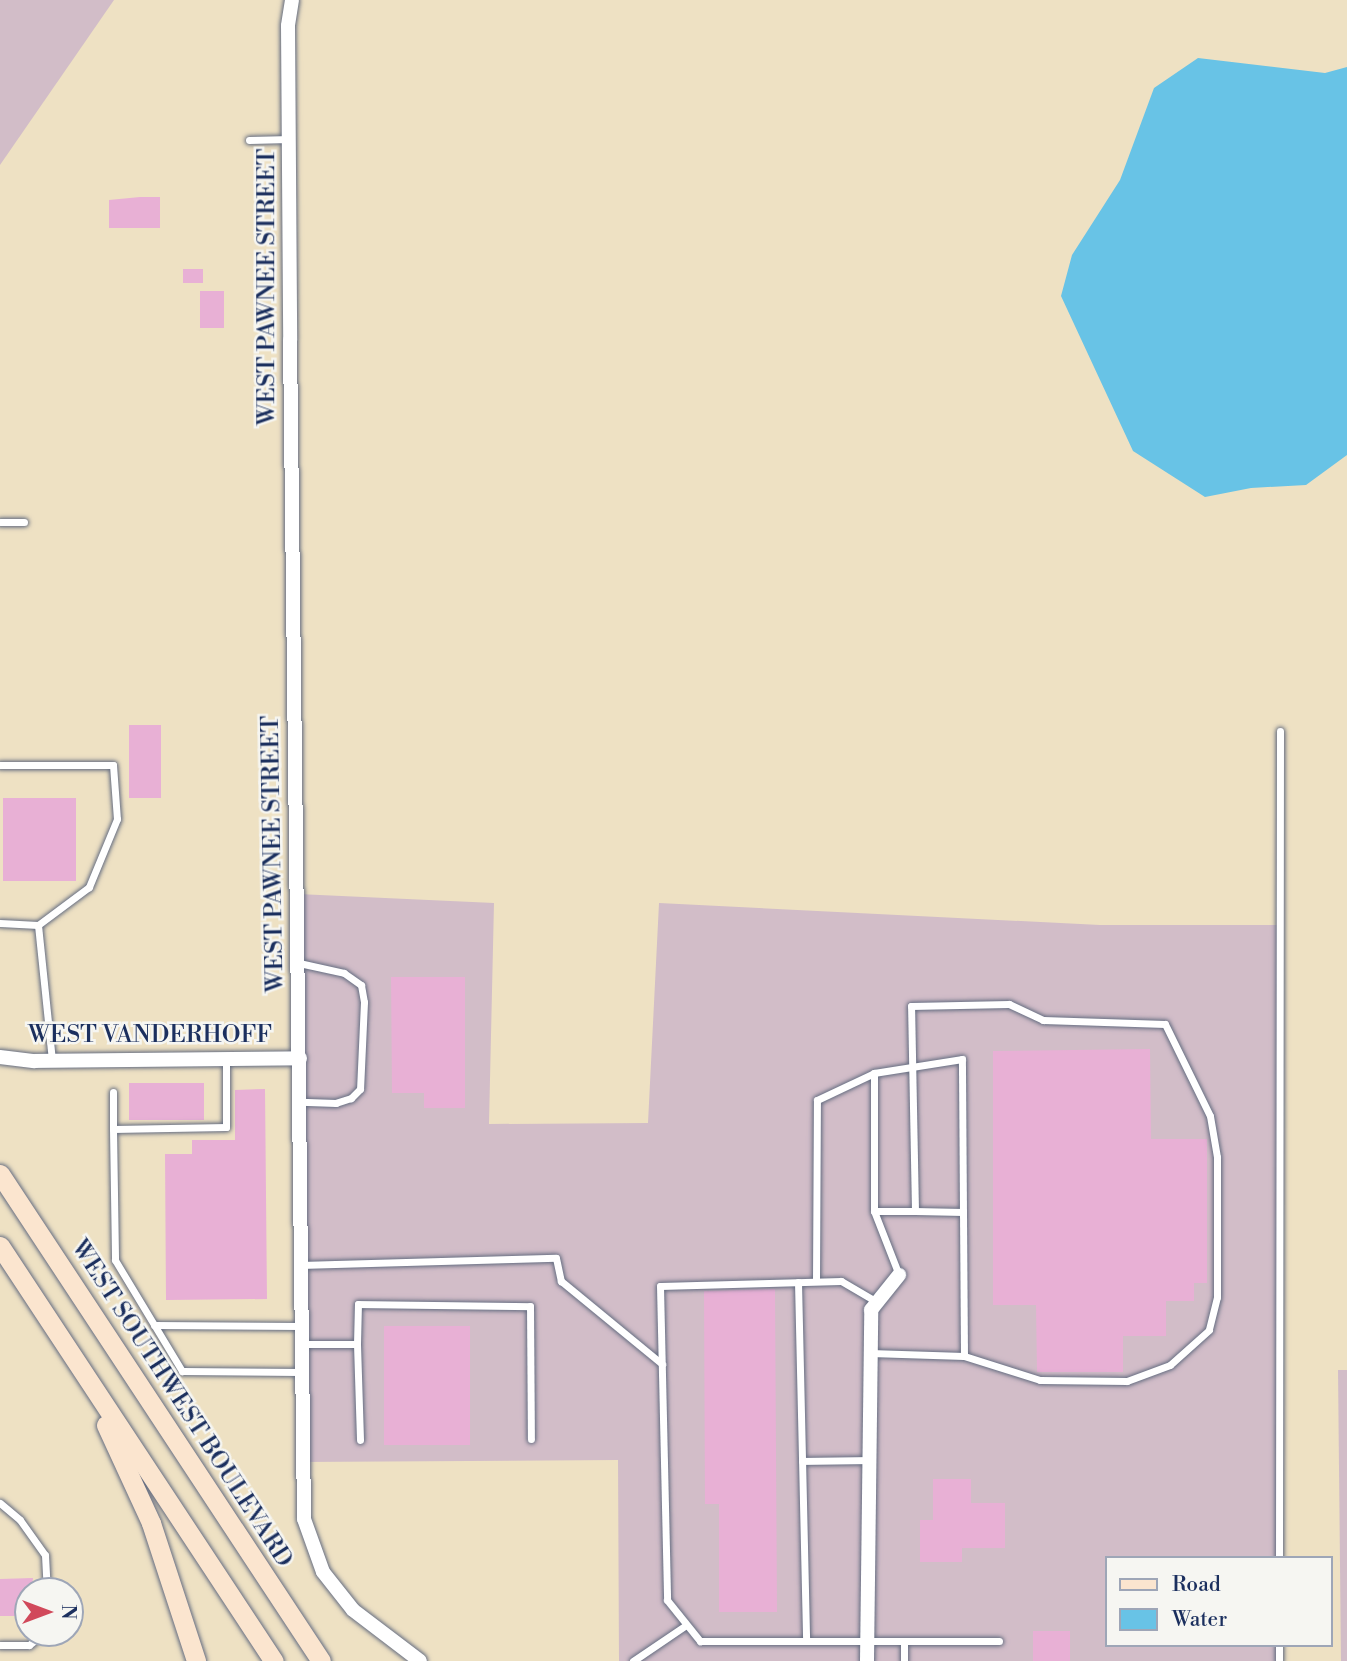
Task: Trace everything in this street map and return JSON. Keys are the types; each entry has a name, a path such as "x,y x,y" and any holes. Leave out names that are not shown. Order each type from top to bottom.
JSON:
{"main road":[{"name":"WEST SOUTHWEST BOULEVARD","path":"0,1174 321,1661"},
{"path":"0,1246 274,1661"},
{"path":"77,1363 151,1524 196,1661"}],"street":[{"name":"WEST PAWNEE STREET","path":"292,0 290,139 300,1058 300,1372 304,1519 323,1572 353,1610 420,1661"},
{"name":"WEST VANDERHOFF","path":"0,1057 52,1061 300,1058"},
{"path":"867,1661 871,1310 899,1275"}],"lane":[{"path":"249,140 290,139"},
{"path":"0,522 24,522"},
{"path":"1279,1556 1280,731"},
{"path":"0,765 113,765 117,819 89,887 38,925 0,923"},
{"path":"38,925 52,1061"},
{"path":"299,962 344,973 361,985 364,1002 360,1088 351,1098 336,1103 300,1102"},
{"path":"870,1353 964,1356 1040,1380 1127,1381 1170,1365 1209,1331 1217,1297 1217,1157 1210,1116 1165,1024 1043,1020 1009,1004 911,1006 915,1211"},
{"path":"113,1129 226,1127 226,1059"},
{"path":"816,1281 817,1100 874,1073 913,1063 962,1059 964,1356"},
{"path":"874,1073 874,1211 899,1275"},
{"path":"113,1092 115,1260 182,1371 300,1372"},
{"path":"874,1211 963,1212"},
{"path":"300,1265 556,1258 561,1281 662,1364"},
{"path":"877,1302 841,1281 660,1286 667,1600 700,1641 999,1641"},
{"path":"798,1282 806,1640"},
{"path":"360,1440 358,1304 530,1306 531,1439"},
{"path":"154,1325 300,1326"},
{"path":"300,1344 357,1344"},
{"path":"802,1461 869,1461"},
{"path":"0,1503 20,1520 45,1555 46,1577"},
{"path":"634,1661 686,1625"},
{"path":"904,1641 904,1661"}],"shaded area":[{"path":"0,0 114,0 0,165"},
{"path":"298,894 494,903 489,1124 648,1123 659,903 1100,925 1280,925 1279,1556 1106,1556 1106,1647 1279,1647 1279,1661 619,1661 618,1460 302,1462"},
{"path":"1338,1370 1347,1370 1347,1661 1341,1661"}],"water":[{"path":"1198,58 1325,73 1347,67 1347,455 1306,485 1251,488 1205,497 1133,451 1061,296 1072,255 1120,180 1154,88"}],"building":[{"path":"160,197 160,228 109,228 109,200"},
{"path":"183,269 203,269 203,283 183,283"},
{"path":"200,291 224,291 224,328 200,328"},
{"path":"129,725 161,725 161,798 129,798"},
{"path":"3,798 76,798 76,881 3,881"},
{"path":"391,977 465,977 465,1108 424,1108 424,1093 392,1093"},
{"path":"1150,1049 1151,1139 1207,1139 1207,1283 1194,1283 1194,1301 1166,1301 1166,1336 1123,1336 1123,1372 1037,1372 1036,1305 993,1305 993,1051"},
{"path":"129,1083 204,1083 204,1120 129,1120"},
{"path":"265,1089 267,1299 166,1300 165,1154 192,1154 192,1140 235,1140 235,1090"},
{"path":"775,1289 777,1612 719,1612 719,1504 705,1504 704,1291"},
{"path":"384,1326 470,1326 470,1445 384,1445"},
{"path":"933,1479 971,1479 971,1503 1005,1503 1005,1548 962,1548 962,1562 920,1562 920,1520 933,1520"},
{"path":"0,1579 14,1579 14,1616 0,1616"},
{"path":"1033,1631 1070,1631 1070,1661 1033,1661"}]}
